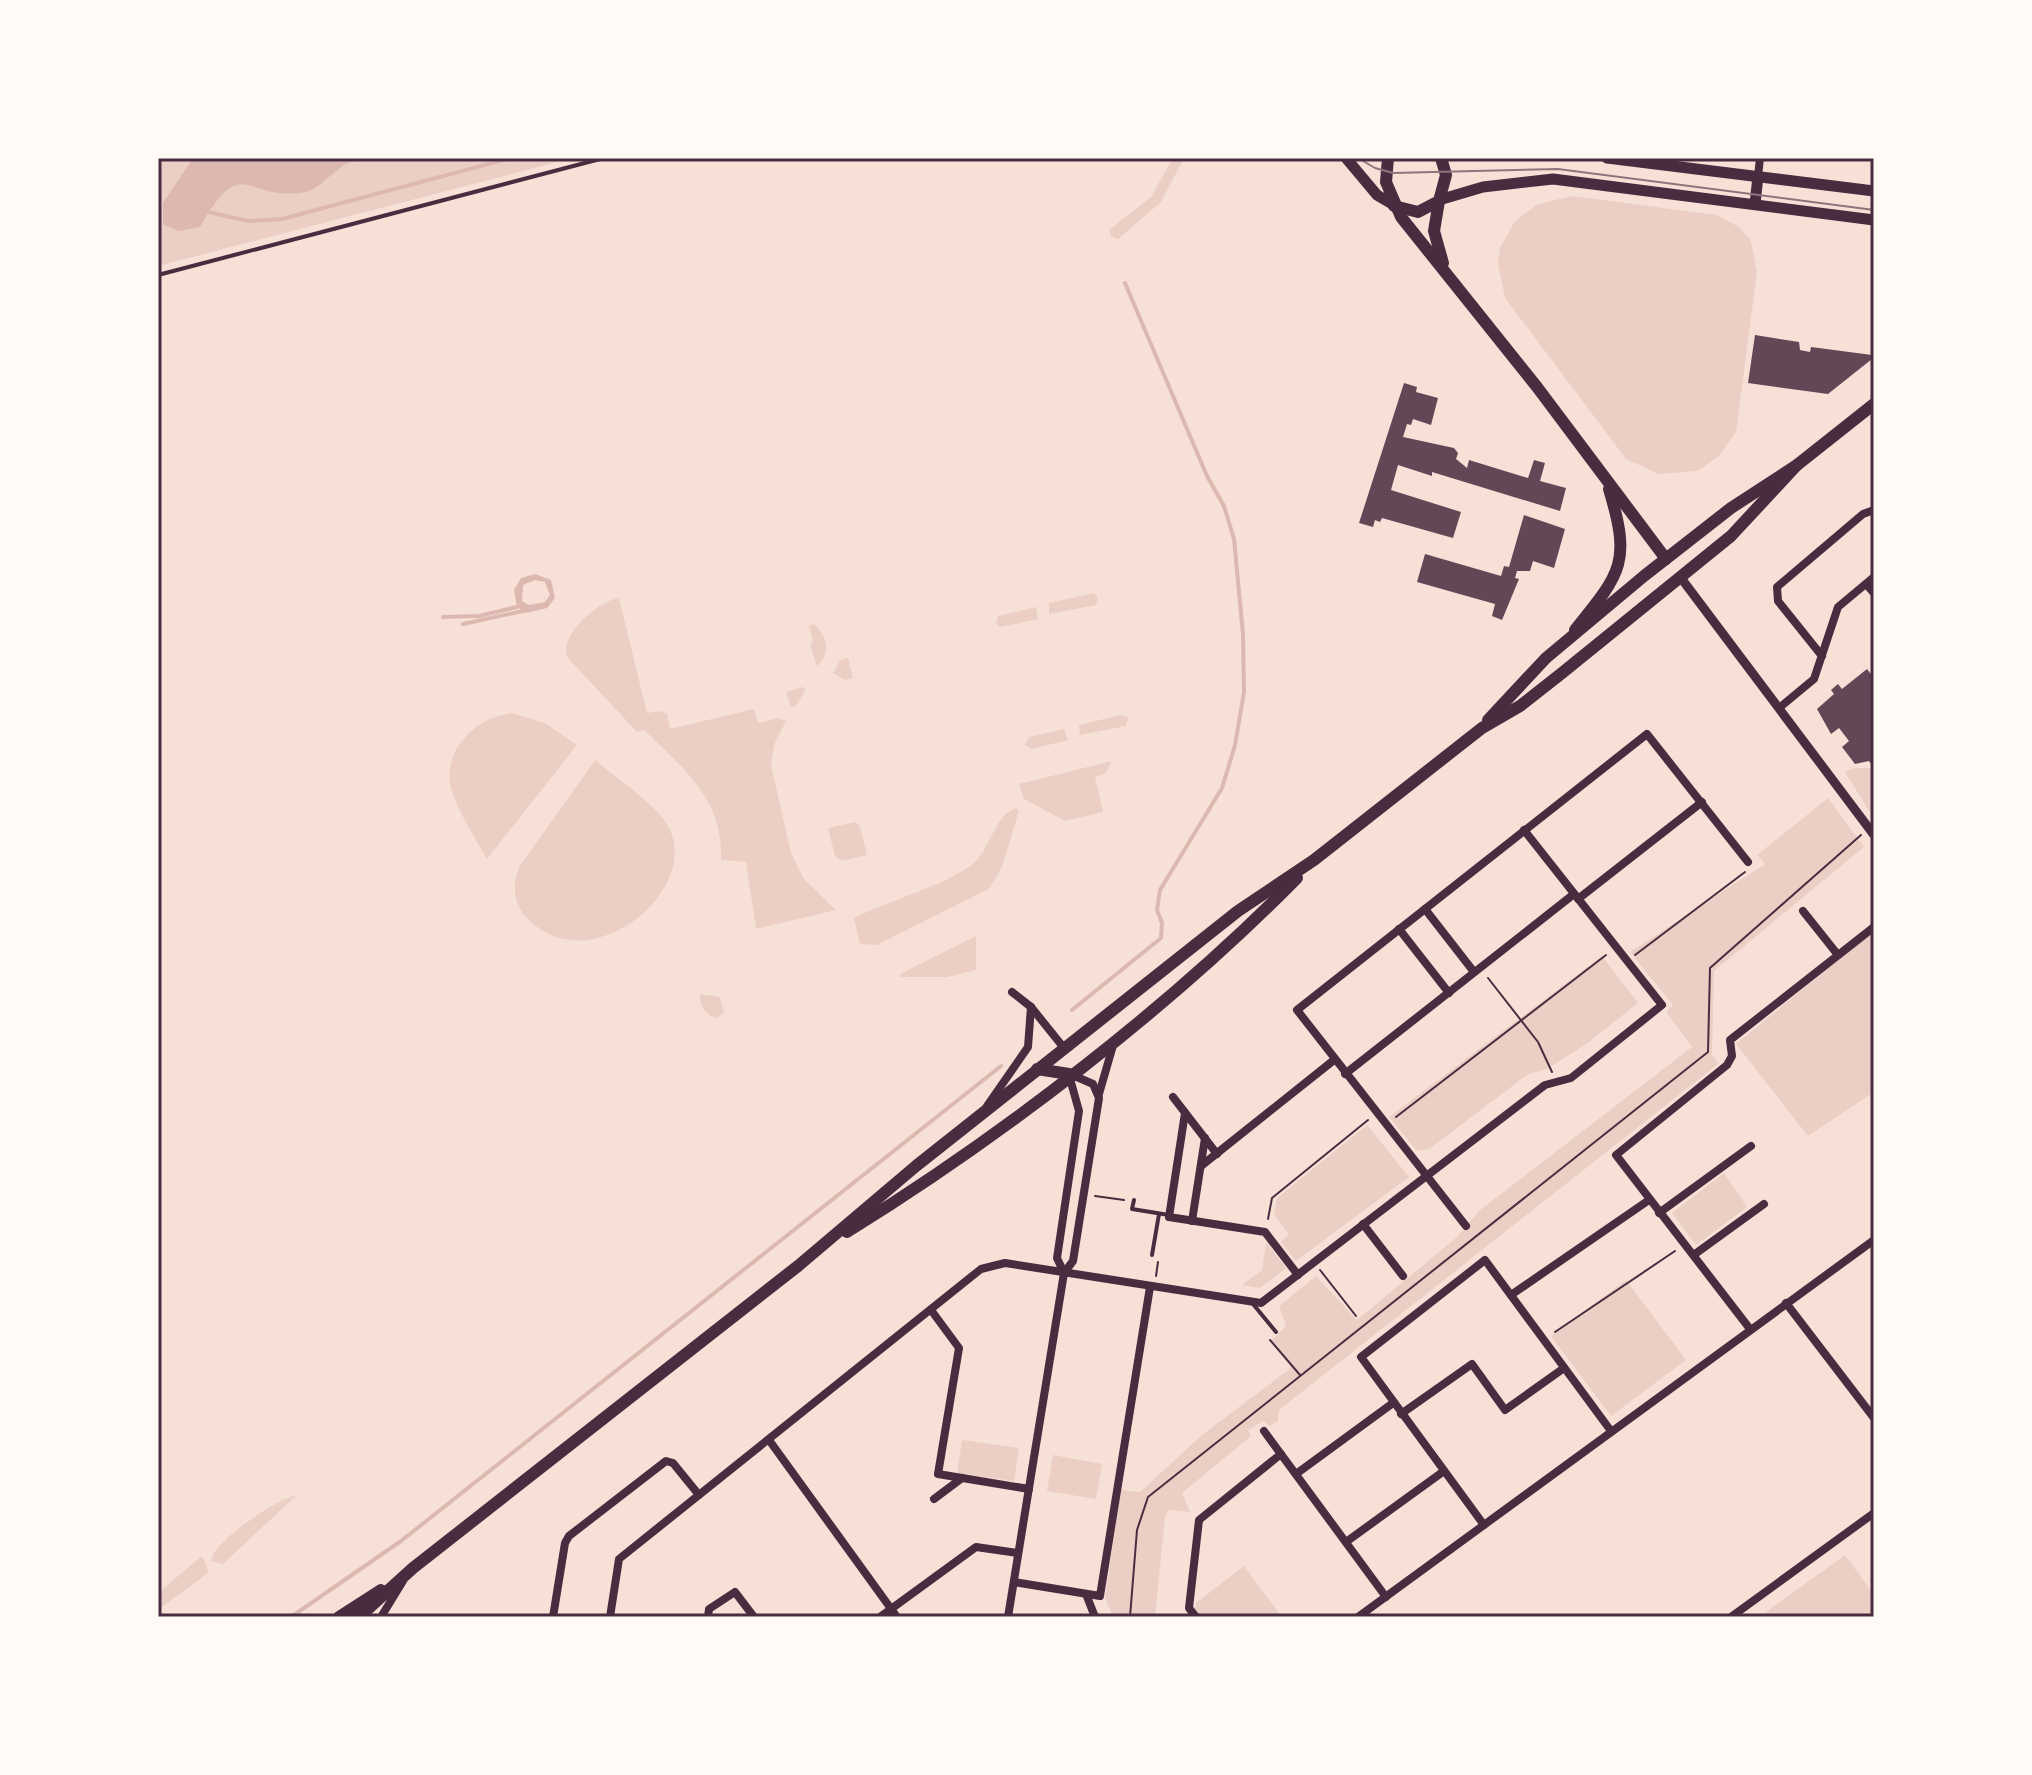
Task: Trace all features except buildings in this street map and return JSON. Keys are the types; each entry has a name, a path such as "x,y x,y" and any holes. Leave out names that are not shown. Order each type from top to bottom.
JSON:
{"main road":[{"path":"1346,158 1381,199 1418,212 1439,200 1475,188 1545,179 1874,220"},
{"path":"1388,158 1386,177 1394,206 1681,578"},
{"path":"1441,158 1446,175 1439,200 1435,239 1445,270"},
{"path":"1607,158 1874,191"},
{"path":"1755,204 1758,176"},
{"path":"1482,728 1565,642 1731,508 1797,465 1874,404"},
{"path":"359,1617 411,1570 798,1266 982,1113 1238,911 1314,860 1482,728 1520,706 1681,578 1741,527 1797,465"},
{"path":"1565,642 1605,592 1621,560 1621,530 1606,480"},
{"path":"1526,679 1562,673"},
{"path":"798,1266 922,1186 1116,1038 1251,924 1314,860"},
{"path":"1064,1048 1069,1074"},
{"path":"1037,1069 1069,1074"},
{"path":"339,1617 411,1570"}],"street":[{"path":"1758,176 1760,158"},
{"path":"1822,656 1778,601 1777,587 1863,514 1874,510"},
{"path":"1779,708 1812,681 1836,611 1874,577"},
{"path":"1681,578 1870,833"},
{"path":"1866,584 1874,593"},
{"path":"1466,1226 1297,1009 1647,734 1751,863"},
{"path":"1345,1074 1477,970 1702,802"},
{"path":"610,1617 619,1559 981,1269 992,1264 1253,1304 1263,1302 1545,1085 1571,1078 1662,1005 1524,830"},
{"path":"1425,909 1477,970"},
{"path":"1803,911 1838,955"},
{"path":"1750,1329 1616,1155 1727,1065 1731,1058 1730,1040 1874,927"},
{"path":"1399,929 1449,993"},
{"path":"1012,992 1031,1007 1064,1048"},
{"path":"982,1113 1028,1047 1031,1007"},
{"path":"1008,1617 1064,1273 1073,1261 1099,1098 1116,1038"},
{"path":"1201,1166 1334,1060"},
{"path":"1069,1074 1095,1085 1099,1098"},
{"path":"1064,1273 1057,1258 1079,1111 1069,1074"},
{"path":"1173,1097 1217,1154"},
{"path":"1185,1113 1169,1215 1265,1232 1298,1275"},
{"path":"1192,1221 1205,1138"},
{"path":"1659,1213 1751,1146"},
{"path":"1068,1194 1084,1195"},
{"path":"1511,1295 1649,1200"},
{"path":"1695,1254 1764,1204"},
{"path":"1363,1224 1403,1276"},
{"path":"1358,1617 1874,1240"},
{"path":"1484,1525 1361,1357 1485,1260 1611,1431"},
{"path":"1014,1582 1100,1596 1150,1287"},
{"path":"1786,1303 1874,1418"},
{"path":"931,1310 959,1348 938,1474 1029,1489"},
{"path":"1401,1414 1472,1364 1505,1410 1564,1368"},
{"path":"1296,1474 1393,1403"},
{"path":"1264,1431 1386,1597"},
{"path":"769,1440 894,1613"},
{"path":"1196,1617 1189,1608 1199,1520 1281,1454"},
{"path":"553,1617 565,1543 569,1536 666,1461 673,1463 699,1495"},
{"path":"1346,1542 1444,1471"},
{"path":"934,1499 962,1478"},
{"path":"1731,1617 1874,1513"},
{"path":"880,1617 894,1613 976,1547 1018,1553"},
{"path":"381,1617 411,1570"},
{"path":"708,1617 709,1609 735,1592 754,1617"},
{"path":"1086,1594 1095,1617"}],"lane":[{"path":"158,275 604,158"},
{"path":"1134,1201 1132,1209 1169,1215"},
{"path":"1152,1255 1159,1213"},
{"path":"1253,1304 1276,1332"}],"path":[{"path":"1130,1617 1137,1530 1148,1497 1708,1052 1710,968 1870,833"},
{"path":"1627,960 1751,863"},
{"path":"1386,1125 1617,947"},
{"path":"1477,970 1538,1042 1555,1082"},
{"path":"1265,1232 1272,1198 1376,1114"},
{"path":"1084,1195 1134,1201"},
{"path":"1544,1340 1684,1244"},
{"path":"1314,1263 1356,1316"},
{"path":"1269,1339 1300,1376"}],"shaded area":[{"path":"158,158 573,158 158,266"},
{"path":"193,158 408,158 361,160 346,164 306,192 285,194 237,185 226,191 200,227 178,231 163,224 163,203"},
{"path":"1173,158 1184,158 1161,202 1118,239 1111,236 1109,230 1151,197"},
{"path":"1572,196 1717,215 1739,227 1751,241 1757,272 1736,432 1718,457 1697,471 1659,474 1626,459 1505,298 1498,263 1500,248 1515,221 1538,204"},
{"path":"535,574 551,580 555,598 547,608 526,613 517,607 514,590 521,578","holes":["535,580 545,582 550,595 545,602 529,605 522,601 523,585"]},
{"path":"1094,593 1098,598 1096,605 1049,614 1049,603"},
{"path":"619,598 647,713 660,711 667,714 670,729 754,709 758,723 779,718 786,721 774,745 771,765 791,853 804,879 836,910 756,929 746,862 721,860 716,820 699,787 644,730 637,732 567,657 569,639 582,620 601,605"},
{"path":"1036,607 1038,619 1000,627 996,623 998,616"},
{"path":"814,624 826,645 824,656 817,666 810,645 813,642 809,626"},
{"path":"848,658 853,678 845,680 833,673 840,660"},
{"path":"802,687 806,689 796,706 791,707 786,692"},
{"path":"512,713 545,723 577,745 487,859 452,792 451,763 456,750 474,729 485,721"},
{"path":"1121,715 1128,718 1126,726 1080,735 1079,725"},
{"path":"1064,729 1068,740 1032,749 1025,745 1029,737"},
{"path":"595,760 645,800 668,826 675,850 670,875 657,899 636,919 611,933 584,940 556,937 531,922 521,910 515,889 517,874"},
{"path":"1112,761 1105,774 1095,777 1103,812 1065,821 1024,799 1019,784"},
{"path":"1854,768 1874,768 1874,819 1845,772"},
{"path":"1828,798 1864,847 1714,971 1712,1054 1718,1064 1279,1410 1278,1421 1270,1426 1263,1421 1248,1430 1251,1436 1182,1493 1190,1512 1169,1510 1165,1517 1155,1617 1113,1617 1105,1598 1121,1490 1140,1492 1202,1435 1291,1368 1272,1340 1286,1326 1279,1306 1316,1276 1357,1320 1457,1237 1480,1210 1692,1047 1666,1012 1673,1005 1630,952 1765,864 1757,855"},
{"path":"1016,808 1019,811 1002,867 989,889 877,945 860,944 854,918 943,881 970,866 983,852 1002,818"},
{"path":"855,822 860,827 867,855 842,861 835,856 828,828"},
{"path":"1874,931 1874,1092 1808,1136 1736,1044"},
{"path":"976,936 976,970 947,977 901,977 900,974"},
{"path":"1602,956 1638,1003 1589,1042 1549,1068 1527,1075 1429,1149 1417,1151 1389,1117"},
{"path":"700,994 720,997 724,1013 716,1018 709,1015 702,1006"},
{"path":"1367,1125 1409,1177 1296,1261 1281,1242 1289,1234 1274,1215 1277,1198"},
{"path":"1724,1173 1747,1207 1696,1245 1672,1213"},
{"path":"1266,1242 1286,1268 1260,1288 1242,1285 1262,1270"},
{"path":"1626,1280 1686,1360 1611,1416 1551,1336"},
{"path":"962,1440 1019,1448 1014,1481 957,1473"},
{"path":"1053,1455 1102,1464 1096,1499 1047,1491"},
{"path":"297,1495 223,1564 211,1561 222,1543 247,1522"},
{"path":"1845,1555 1874,1595 1874,1617 1759,1617"},
{"path":"202,1556 209,1572 158,1610 158,1593"},
{"path":"1244,1566 1282,1617 1199,1617 1195,1611 1196,1603"}],"waterway":[{"path":"208,212 248,221 282,219 511,158"},
{"path":"1072,1010 1161,938 1162,923 1157,910 1160,890 1222,788 1235,745 1244,692 1243,634 1234,539 1224,506 1207,476 1125,283"},
{"path":"443,617 479,616 517,607"},
{"path":"463,624 523,611"},
{"path":"291,1617 401,1541 1001,1066"}],"tram line":[{"path":"1358,158 1375,168 1393,173 1558,169 1874,210"}]}
